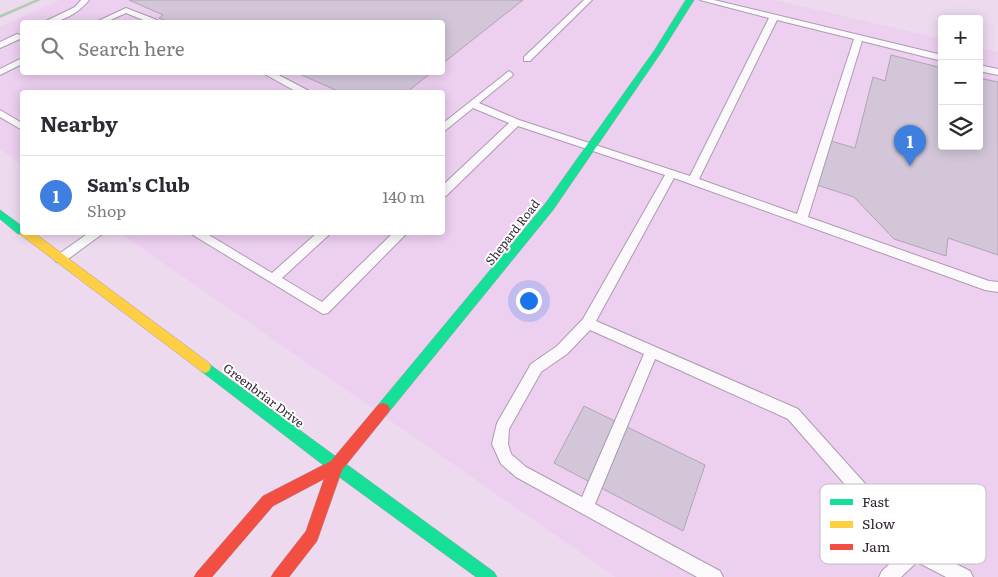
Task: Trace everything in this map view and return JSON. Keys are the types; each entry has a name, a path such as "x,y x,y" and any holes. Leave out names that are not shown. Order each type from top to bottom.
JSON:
{"main road":[{"name":"Shepard Road","path":"280,577 312,536 336,466 528,234 591,148 668,37 690,0"},
{"name":"Greenbriar Drive","path":"0,214 20,229"},
{"name":"Greenbriar Drive","path":"28,235 336,466 489,577"},
{"name":"Shepard Road","path":"202,577 268,502 336,466"}],"lane":[{"path":"53,20 78,9 85,0"},
{"path":"527,59 588,0"},
{"path":"704,0 938,57"},
{"path":"104,20 126,10 149,20"},
{"path":"693,181 774,17"},
{"path":"0,44 17,37"},
{"path":"801,220 859,38"},
{"path":"0,72 20,62"},
{"path":"983,69 998,72"},
{"path":"447,122 509,74"},
{"path":"271,75 301,90"},
{"path":"472,104 516,122 671,173 801,220 998,287"},
{"path":"0,113 20,126"},
{"path":"445,191 516,122"},
{"path":"671,173 588,323 562,350 536,368 502,428 500,444 506,459 521,472 714,577"},
{"path":"60,259 95,235"},
{"path":"199,235 323,309 399,235"},
{"path":"273,279 323,235"},
{"path":"588,323 793,414 855,484"},
{"path":"586,507 652,351"},
{"path":"888,577 902,564"},
{"path":"939,564 964,577"}],"shaded area":[{"path":"60,0 774,0 938,38 938,150 983,150 983,49 998,52 998,577 616,577 123,235 445,235 445,90 20,90 20,164 0,149 0,27"}],"building":[{"path":"129,0 523,0 445,62 445,20 164,20 159,18 163,15"},
{"path":"891,55 938,67 938,150 983,150 983,79 998,82 998,255 948,238 946,256 894,239 854,197 817,185 831,141 855,148 873,77 885,81"},
{"path":"302,75 428,75 410,90 336,90"},
{"path":"584,406 705,465 683,531 554,463"}],"waterway":[{"path":"0,17 39,0"}],"traffic: fast":[{"path":"383,409 549,207 658,51 690,0"},
{"path":"0,214 20,229"},
{"path":"205,367 336,466 489,577"}],"traffic: slow":[{"path":"29,235 205,367"}],"traffic: jam":[{"path":"279,577 312,536 336,466 383,409"},
{"path":"202,577 268,501 336,466"}],"place":[{"name":"Sam's Club","path":"910,166"}]}
